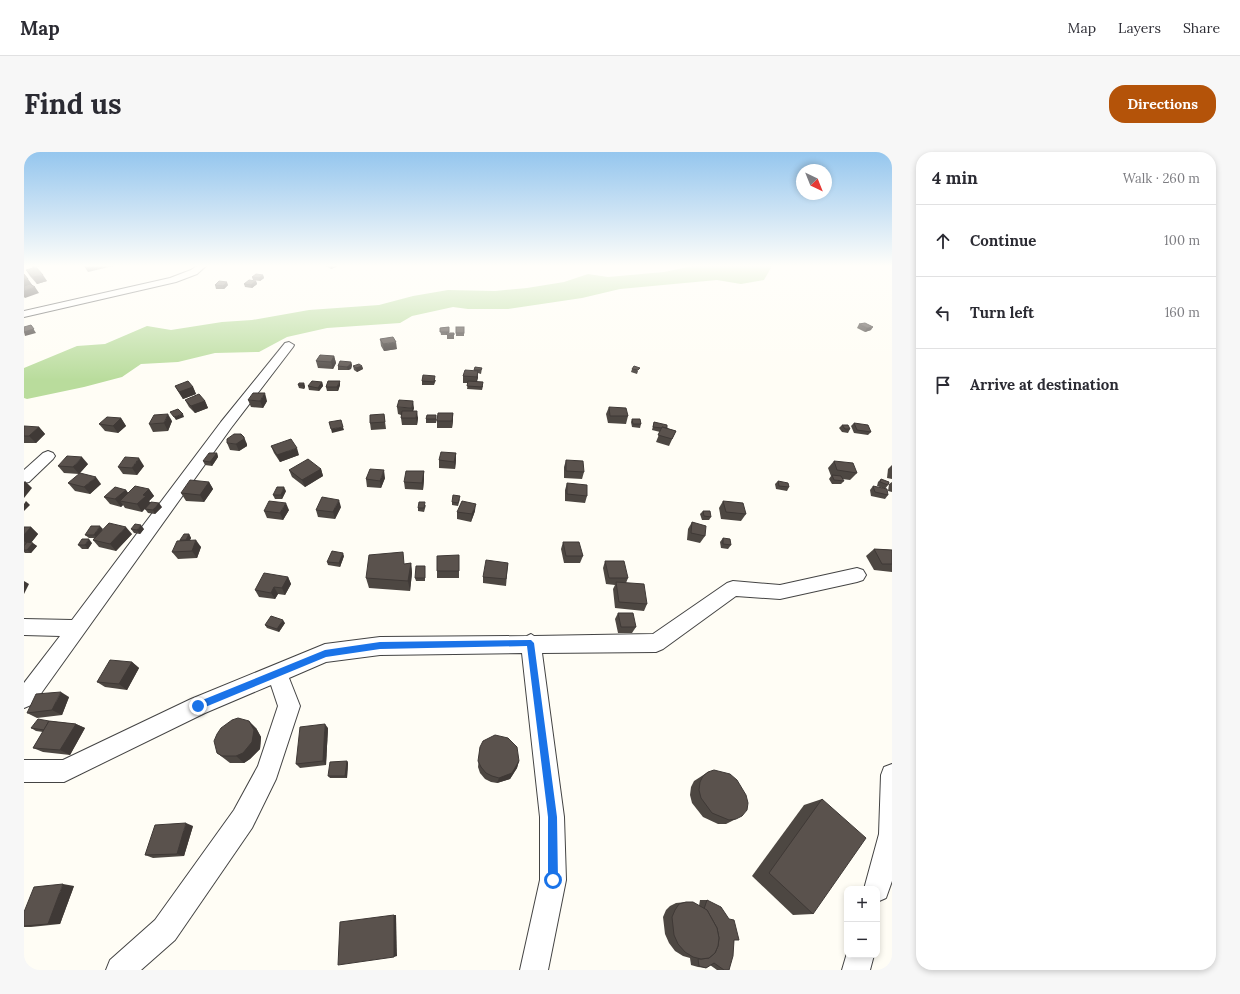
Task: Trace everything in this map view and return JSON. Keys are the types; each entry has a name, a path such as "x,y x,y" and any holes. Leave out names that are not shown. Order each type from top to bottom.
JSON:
{"street":[{"path":"24,314 67,304"},
{"path":"24,698 30,692 226,425 289,345"},
{"path":"24,478 48,456"},
{"path":"24,772 64,771 198,706 325,653 380,646 531,643 656,643 733,588 780,592 857,575"},
{"path":"24,627 77,628"},
{"path":"531,643 552,817 553,880 534,970"},
{"path":"120,970 165,930 243,819 268,771 289,706 278,673"},
{"path":"878,886 891,834 892,775"},
{"path":"856,970 859,958"}],"green space":[{"path":"540,304 508,309 468,309 453,307 412,316 400,323 327,328 287,337 259,352 215,353 178,362 141,364 122,377 84,387 27,399 24,398 24,368 77,346 105,344 147,326 171,330 222,322 252,320 309,310 379,305"}],"building":[{"path":"865,323 873,327 867,328 859,324"},
{"path":"31,325 34,329 24,332 24,327"},
{"path":"449,327 449,332 440,332 440,328"},
{"path":"456,327 464,327 464,333 456,333"},
{"path":"446,333 454,333 454,335 447,335"},
{"path":"393,337 396,342 383,344 380,339"},
{"path":"320,355 334,356 331,362 316,361"},
{"path":"340,361 351,362 347,367 338,366"},
{"path":"359,364 362,366 356,368 353,366"},
{"path":"634,366 640,368 638,370 632,369"},
{"path":"475,367 482,368 481,370 474,370"},
{"path":"465,370 478,371 477,377 463,376"},
{"path":"423,375 435,376 434,382 422,381"},
{"path":"188,381 193,387 179,392 175,386"},
{"path":"312,381 322,382 318,388 308,386"},
{"path":"328,381 340,381 337,387 326,387"},
{"path":"468,381 483,382 482,387 467,386"},
{"path":"253,393 265,393 260,401 248,400"},
{"path":"199,394 205,401 191,406 185,400"},
{"path":"399,400 413,401 412,408 397,407"},
{"path":"609,407 626,408 628,416 610,416"},
{"path":"178,409 183,414 174,417 170,412"},
{"path":"402,411 417,411 416,418 401,418"},
{"path":"438,413 453,413 452,421 437,421"},
{"path":"168,414 164,423 149,424 154,415"},
{"path":"384,414 385,422 370,423 370,415"},
{"path":"427,415 436,415 436,419 426,419"},
{"path":"107,417 121,418 113,426 99,424"},
{"path":"632,419 640,419 641,424 633,424"},
{"path":"341,420 343,427 331,429 329,422"},
{"path":"654,422 667,425 667,428 653,427"},
{"path":"854,423 868,425 871,432 857,430"},
{"path":"842,425 848,425 850,429 845,429"},
{"path":"24,426 39,427 29,436 24,436"},
{"path":"662,427 676,431 672,439 658,435"},
{"path":"234,434 241,434 244,439 236,444 227,443 227,439"},
{"path":"291,439 297,448 277,455 271,446"},
{"path":"441,452 456,453 454,462 439,460"},
{"path":"209,453 217,453 210,462 203,461"},
{"path":"67,456 82,457 73,467 58,466"},
{"path":"125,457 139,458 132,468 118,467"},
{"path":"308,459 321,469 302,480 289,470"},
{"path":"566,460 583,461 584,472 566,471"},
{"path":"834,461 853,463 857,473 837,470"},
{"path":"370,469 384,470 380,481 366,479"},
{"path":"406,471 424,471 422,483 404,482"},
{"path":"80,473 96,477 84,487 68,483"},
{"path":"832,475 841,476 844,481 834,480"},
{"path":"881,479 889,482 888,485 880,482"},
{"path":"190,480 209,482 200,495 181,493"},
{"path":"778,481 788,483 789,487 779,486"},
{"path":"567,483 587,485 587,496 567,494"},
{"path":"135,486 149,489 143,495 146,496 137,504 120,501"},
{"path":"873,486 887,489 888,495 875,492"},
{"path":"115,487 126,490 115,499 104,497"},
{"path":"277,487 284,487 281,495 273,495"},
{"path":"453,495 460,496 458,503 452,502"},
{"path":"322,497 339,500 333,512 316,510"},
{"path":"269,501 286,503 280,513 264,511"},
{"path":"462,501 476,504 472,514 457,512"},
{"path":"723,501 743,503 746,514 726,512"},
{"path":"151,502 159,503 153,510 145,509"},
{"path":"419,502 425,502 424,508 418,508"},
{"path":"703,511 710,511 711,517 704,516"},
{"path":"692,522 706,526 705,536 691,533"},
{"path":"109,523 126,527 110,544 93,540"},
{"path":"135,524 141,525 137,530 131,529"},
{"path":"91,526 100,526 94,535 85,535"},
{"path":"24,527 31,527 24,535"},
{"path":"184,534 189,534 186,540 180,540"},
{"path":"723,538 730,539 731,545 723,544"},
{"path":"82,539 89,539 85,545 78,545"},
{"path":"196,540 192,551 172,552 177,541"},
{"path":"27,542 33,543 27,550 24,550 24,546"},
{"path":"563,542 579,542 583,556 566,556"},
{"path":"874,549 892,550 892,564 882,564"},
{"path":"332,551 343,553 339,563 327,562"},
{"path":"403,552 404,564 411,563 408,581 366,578 369,555"},
{"path":"459,555 459,571 437,571 437,556"},
{"path":"486,560 508,563 506,579 483,577"},
{"path":"605,561 624,561 628,578 609,578"},
{"path":"416,566 425,566 425,578 415,578"},
{"path":"264,573 288,577 282,588 274,587 271,593 255,590"},
{"path":"616,582 644,584 647,604 619,602"},
{"path":"618,613 633,613 636,627 621,627"},
{"path":"271,616 283,620 277,629 265,625"},
{"path":"110,660 132,662 119,684 97,682"},
{"path":"61,692 52,710 27,713 36,694"},
{"path":"238,718 249,721 254,730 252,742 243,753 236,756 222,756 217,753 214,741 221,728 232,720"},
{"path":"38,719 49,721 44,730 31,728"},
{"path":"49,721 76,724 60,750 33,748"},
{"path":"325,724 323,761 296,764 300,727"},
{"path":"495,735 508,738 517,747 519,761 512,773 499,778 486,773 478,761 480,747 483,741"},
{"path":"347,761 345,776 328,776 330,762"},
{"path":"714,770 730,774 737,780 746,795 748,803 747,810 742,816 729,820 712,813 701,798 699,790 700,782 703,776"},
{"path":"822,799 866,838 813,914 769,873"},
{"path":"186,823 177,854 145,855 155,825"},
{"path":"63,884 48,924 24,926 24,912 34,887"},
{"path":"707,900 721,907 729,919 734,920 739,940 734,940 733,956 729,970 724,970 714,963 706,968 699,966 698,959 709,958 715,953 719,938 717,928 707,910 704,909"},
{"path":"693,902 707,910 717,928 719,938 718,946 715,953 709,958 701,959 693,957 685,952 678,944 674,935 672,917 679,904"},
{"path":"394,915 394,957 338,965 340,922"}],"route":[{"path":"198,706 325,653 380,646 531,643 552,817 553,880"}]}
